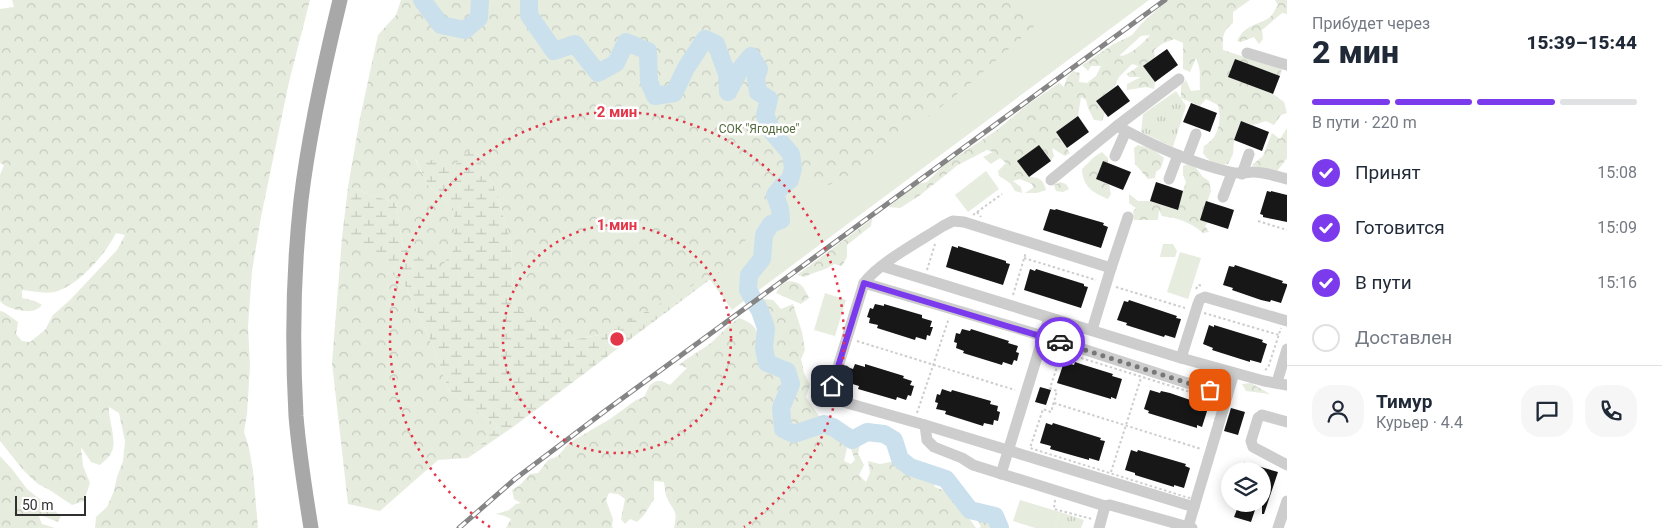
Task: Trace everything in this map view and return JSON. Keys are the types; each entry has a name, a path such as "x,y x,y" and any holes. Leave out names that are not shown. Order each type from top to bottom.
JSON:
{"main road":[{"path":"311,528 296,416 294,310 302,200 313,125 340,0"}],"lane":[{"path":"1247,53 1287,64"},
{"path":"1051,180 1122,128 1178,79"},
{"path":"1115,156 1122,128"},
{"path":"1122,128 1147,142 1183,156 1237,173 1254,172 1287,179"},
{"path":"1169,179 1196,134"},
{"path":"1223,197 1249,154"},
{"path":"1092,330 1108,285 1106,266 1128,217"},
{"path":"1106,266 964,222 953,221 882,266 870,275 864,283 832,386 832,392 840,401 1112,479 1194,507"},
{"path":"882,266 1181,358 1282,384 1287,352"},
{"path":"864,283 1043,336 1142,373 1227,396"},
{"path":"1181,358 1198,304 1200,299 1205,297 1285,321"},
{"path":"1001,474 1049,318"},
{"path":"920,423 927,440 934,448 962,458 973,465 1056,491 1190,528 1209,451 1234,373"},
{"path":"1287,422 1260,416 1251,441 1253,447 1287,465"},
{"path":"1100,525 1107,505 1112,479"},
{"path":"1278,528 1287,501"}],"path":[{"path":"977,212 982,218"},
{"path":"1258,221 1287,230"},
{"path":"1010,306 1029,242"},
{"path":"1024,258 1190,309"},
{"path":"1106,266 1108,285"},
{"path":"920,423 933,365 952,309"},
{"path":"1202,312 1279,336"},
{"path":"1263,371 1268,368 1285,321"},
{"path":"847,338 1026,393"},
{"path":"1062,352 1142,373 1216,400 1219,406 1209,451 1194,495 1189,498 1112,479 1030,448 1043,409 1051,412 1054,403 1057,391 1050,388 1062,352"},
{"path":"1112,479 1142,373"},
{"path":"1054,403 1209,451"},
{"path":"1056,491 1054,508 1100,525"}],"green space":[{"path":"12,0 310,0 289,82 261,217 252,271 248,326 250,366 244,432 253,471 258,528 95,528 96,517 107,507 123,461 125,441 119,413 109,407 114,443 113,449 100,465 91,462 81,447 83,466 90,483 84,501 72,505 38,484 24,471 0,441 0,311 18,322 16,334 22,341 30,342 45,330 53,315 70,300 117,250 125,235 116,233 98,260 81,277 63,289 46,293 22,290 22,298 42,305 37,309 31,311 16,310 0,301 0,175 4,165 0,163 0,9 14,7"},
{"path":"401,0 978,0 987,5 998,0 1018,0 1036,25 972,82 867,166 829,185 798,175 782,196 793,212 755,226 728,266 610,333 566,341 514,305 511,241 493,184 471,148 455,165 415,159 428,185 454,209 454,249 440,270 403,248 396,203 348,187 360,118 378,35 396,15"},
{"name":"СОК \"Ягодное\"","path":"508,0 1149,0 732,310"},
{"path":"1168,0 1250,0 1233,12 1233,23 1224,35 1223,50 1282,69 1280,76 1235,59 1229,77 1273,94 1284,102 1287,113 1281,115 1274,125 1266,121 1253,125 1241,121 1234,140 1233,154 1228,164 1220,165 1211,161 1203,153 1204,146 1213,138 1218,128 1220,117 1218,105 1206,99 1200,106 1181,98 1181,85 1186,80 1191,91 1200,90 1200,70 1196,58 1190,72 1183,69 1183,43 1174,39 1154,50 1155,57 1143,66 1155,82 1154,89 1146,87 1127,90 1127,84 1141,77 1129,77 1127,74 1139,66 1132,64 1119,77 1114,87 1096,101 1105,113 1102,121 1094,120 1086,100 1081,97 1078,116 1056,132 1070,153 1065,156 1052,148 1054,156 1051,161 1039,145 1018,161 1029,177 1040,180 1046,190 1037,193 1025,193 1033,188 1032,184 1020,179 1013,181 1021,187 1022,193 1015,191 1010,183 999,176 998,171 1006,163 1000,158 991,164 983,157 993,152 987,150 958,165 919,196 900,208 888,207 917,184 927,182 944,165 997,130 1027,105 1059,83 1064,87 1067,77 1073,71 1080,73 1079,82 1087,83 1096,76 1101,66 1091,66 1088,71 1082,65 1112,45 1132,35 1141,24","holes":["1150,35 1132,51 1119,56 1141,36"]},
{"path":"1275,0 1287,0 1287,14 1282,13 1262,30 1263,39 1259,44 1254,37 1241,42 1237,41 1243,32 1251,26 1270,17 1278,5"},
{"path":"1176,91 1186,106 1173,147 1141,132 1143,114"},
{"path":"1287,128 1287,158 1278,170 1262,169 1252,165 1263,156 1272,133 1280,139"},
{"path":"1138,145 1153,149 1164,158 1161,168 1156,172 1155,178 1148,179 1135,164 1134,148"},
{"path":"471,147 493,184 511,241 514,305 566,341 605,334 728,266 513,427 468,458 498,426 449,391 435,351 406,287 353,237 342,238 348,187 396,203 403,248 440,269 454,249 454,209 428,185 415,158 455,165"},
{"path":"1102,152 1108,158 1108,163 1103,161 1096,179 1109,185 1111,194 1108,199 1097,194 1086,185 1082,169"},
{"path":"1192,163 1203,177 1209,181 1211,191 1201,220 1208,222 1205,226 1209,232 1203,233 1194,226 1174,218 1162,216 1159,210 1158,220 1134,220 1133,211 1136,208 1129,203 1129,194 1138,201 1150,201 1177,209 1186,182 1183,175 1183,166"},
{"path":"986,171 999,189 968,212 955,195"},
{"path":"1060,182 1066,184 1069,189 1063,192 1056,191 1054,185"},
{"path":"872,219 871,226 847,245 847,257 842,266 834,264 805,277 797,275"},
{"path":"353,236 406,287 435,351 449,391 498,426 468,458 438,460 380,511 348,504 332,363 342,238"},
{"path":"1163,244 1173,244 1177,251 1175,257 1160,257"},
{"path":"1180,252 1201,258 1188,299 1167,292"},
{"path":"788,281 801,285 809,298 801,304 776,293 781,285"},
{"path":"825,293 846,300 835,336 814,330"},
{"path":"764,299 773,300 781,309 793,304 802,332 805,350 801,359 804,373 810,385 806,397 827,428 838,436 847,448 844,461 851,464 855,460 851,449 861,439 858,454 864,465 859,475 866,482 870,473 868,461 880,464 896,461 907,469 919,468 922,474 931,476 935,487 951,493 976,528 674,528 675,512 666,496 664,482 654,481 654,499 637,522 630,519 625,524 621,519 625,499 618,494 609,493 606,500 613,519 613,528 506,528 511,519 496,514 509,510 516,504 521,503 514,499 512,490 530,474 538,473 548,460 558,456 569,443 610,419 636,400 644,397 650,385 656,381 662,381 670,385 687,368 679,365 712,342 739,318 754,326 758,334 756,350 761,356 769,352 773,342 769,332 758,324 764,311 754,313 755,305"},
{"path":"1251,383 1270,394 1246,391 1242,384"},
{"path":"0,456 27,489 61,516 58,522 38,514 42,524 55,528 0,528"},
{"path":"1020,500 1060,512 1055,528 1035,528 1013,521"},
{"path":"979,506 989,511 994,528 979,528 981,527 971,507"},
{"path":"1060,512 1084,520 1081,528 1055,528"}],"building":[{"path":"1167,49 1178,65 1155,82 1143,66"},
{"path":"1235,59 1280,76 1273,94 1228,77"},
{"path":"1118,85 1130,101 1108,117 1096,101"},
{"path":"1191,103 1217,113 1210,132 1183,122"},
{"path":"1078,116 1089,132 1067,148 1056,132"},
{"path":"1241,121 1269,132 1262,151 1234,140"},
{"path":"1039,145 1051,161 1029,177 1017,161"},
{"path":"1103,161 1131,172 1123,190 1096,179"},
{"path":"1156,182 1183,191 1178,210 1150,201"},
{"path":"1267,191 1287,195 1287,222 1263,217 1260,214"},
{"path":"1206,201 1234,210 1228,229 1200,220"},
{"path":"1050,209 1056,209 1104,223 1103,225 1108,227 1101,248 1043,230"},
{"path":"952,246 958,248 958,246 1006,261 1006,263 1010,264 1003,285 946,267"},
{"path":"1235,265 1287,284 1281,303 1261,300 1223,285 1229,266 1234,267"},
{"path":"1030,269 1035,271 1036,269 1084,284 1084,286 1088,287 1081,308 1024,290"},
{"path":"1129,300 1181,319 1175,338 1165,335 1164,337 1126,325 1127,323 1117,320 1124,301 1128,302"},
{"path":"875,304 884,306 884,304 922,315 922,318 932,321 930,327 933,327 930,336 927,335 926,340 916,337 915,340 877,328 878,325 869,323 870,318 867,317 870,308 873,309"},
{"path":"1209,325 1263,340 1262,342 1267,344 1261,363 1250,360 1250,362 1212,350 1213,348 1203,344"},
{"path":"962,329 970,331 971,329 1009,341 1008,343 1018,346 1016,352 1019,353 1017,361 1014,360 1012,365 1003,362 1002,365 963,353 964,351 956,348 957,343 954,342 956,333 960,334"},
{"path":"1064,362 1074,365 1075,362 1113,374 1112,376 1122,379 1116,399 1057,383"},
{"path":"855,364 865,367 865,364 904,376 903,378 912,381 910,385 914,386 911,396 908,395 906,400 897,397 896,400 858,389 859,386 849,383 851,377 848,377 850,368 853,369"},
{"path":"1040,387 1051,390 1046,405 1035,402"},
{"path":"942,389 991,401 990,404 998,406 997,411 1000,412 998,421 994,420 993,425 984,423 983,426 945,414 946,411 936,409 938,403 935,402 937,394 940,395"},
{"path":"1150,390 1170,393 1208,408 1202,427 1197,425 1197,428 1148,413 1149,411 1144,409"},
{"path":"1231,408 1245,412 1238,435 1224,431"},
{"path":"1046,423 1052,425 1053,423 1101,438 1100,440 1105,441 1099,461 1050,449 1051,446 1040,443"},
{"path":"1131,450 1137,452 1138,450 1186,464 1185,466 1190,468 1184,488 1174,485 1174,487 1125,470"},
{"path":"1271,470 1278,472 1271,493"},
{"path":"1236,512 1254,512 1251,522 1234,517"}],"waterway":[{"path":"422,0 441,25 465,30 479,18 480,0"},
{"path":"529,0 529,15 554,51 575,44 598,73 616,63 626,42 648,51 649,82 655,96 674,93 686,68 705,39 716,44 727,74 728,92 741,68 751,56 759,69 756,78 758,92 769,99 765,115 773,133 791,154 793,168 790,180 775,195 780,209 781,220 771,224 764,235 762,259 749,275 748,290 760,311 766,328 764,348 767,363 787,371 791,384 781,408 783,429 794,434 824,424 833,427 852,440 867,432 884,434 894,440 900,459 910,467 946,479 970,510 995,516 1000,528"}],"railway":[{"path":"459,528 515,479 605,411 1165,0"}],"way so far":[{"path":"1060,342 1210,390"}],"route":[{"path":"832,386 864,283 1060,342"}]}
